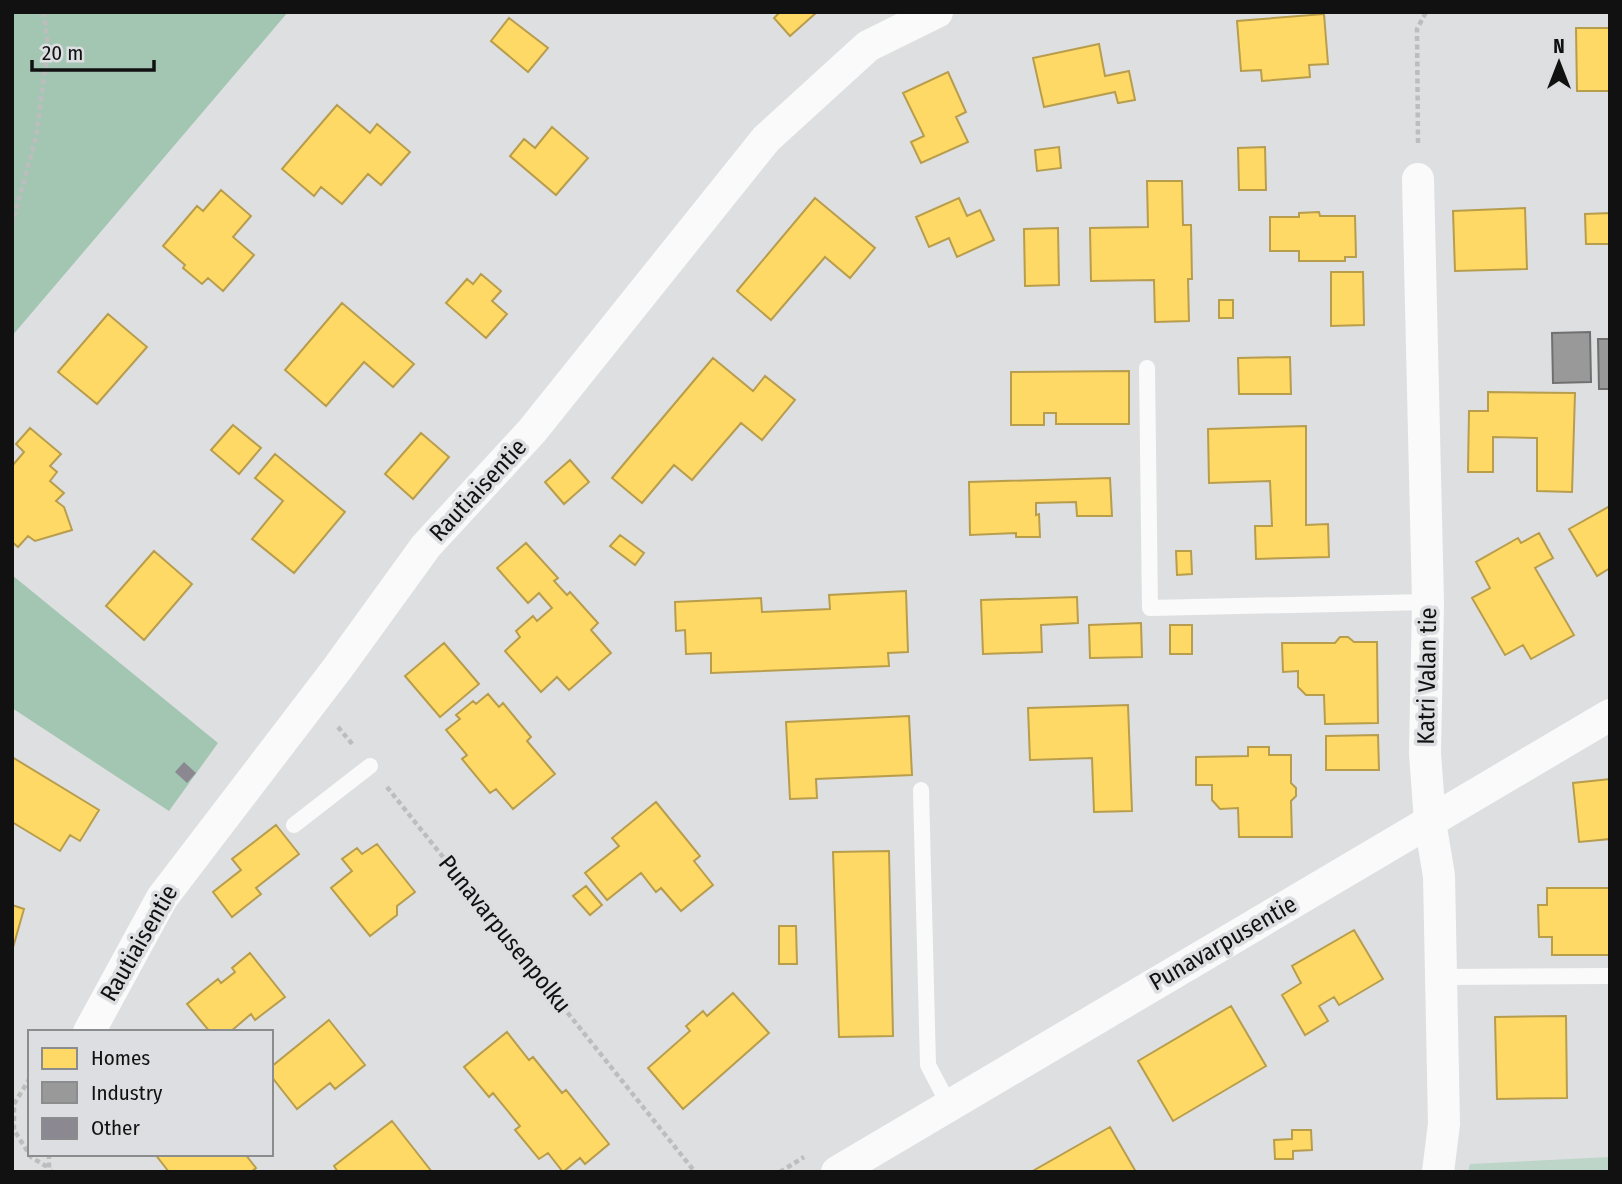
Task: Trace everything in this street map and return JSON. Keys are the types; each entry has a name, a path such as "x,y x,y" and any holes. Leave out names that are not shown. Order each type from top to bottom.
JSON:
{"street":[{"name":"Rautiaisentie","path":"90,1030 162,898 337,669 426,546 532,432 766,139 868,46 937,12"},
{"name":"Katri Valan tie","path":"1418,179 1428,602 1426,753 1430,822 1439,876 1444,1124 1438,1172"},
{"name":"Punavarpusentie","path":"837,1172 1610,715"}],"lane":[{"path":"1147,368 1150,608 1428,602"},
{"path":"294,825 370,766"},
{"path":"921,790 928,1065 949,1105"},
{"path":"1441,977 1610,976"}],"path":[{"path":"12,225 37,125 48,48 44,12"},
{"path":"1418,179 1417,29 1426,12"},
{"name":"Punavarpusenpolku","path":"314,696 695,1172"},
{"path":"28,1081 14,1104 14,1130 28,1154"},
{"path":"29,1156 50,1170"}],"green space":[{"path":"12,12 288,12 12,336"},
{"path":"12,575 218,743 169,811 12,708"},
{"path":"1610,1157 1610,1172 1468,1172 1470,1164"}],"building: Homes":[{"path":"780,12 817,12 790,36 774,18"},
{"path":"1324,14 1328,64 1309,65 1310,77 1262,81 1261,70 1241,71 1237,21"},
{"path":"509,18 548,48 528,72 491,41"},
{"path":"1576,28 1610,28 1610,91 1577,91"},
{"path":"1099,44 1105,76 1129,71 1135,100 1118,103 1115,92 1044,107 1033,58"},
{"path":"948,72 966,112 956,117 968,142 921,163 911,142 924,136 903,93"},
{"path":"337,105 370,133 377,124 410,152 381,185 368,174 342,204 321,187 314,196 282,169"},
{"path":"552,127 588,158 556,195 510,156 524,139 535,148"},
{"path":"1059,147 1061,168 1037,171 1035,150"},
{"path":"1265,147 1266,190 1239,190 1238,148"},
{"path":"1147,181 1182,181 1183,225 1191,225 1192,279 1188,279 1189,321 1155,322 1154,280 1091,281 1090,228 1148,227"},
{"path":"221,190 251,216 233,237 254,255 223,291 208,278 202,284 163,246 197,206 203,211"},
{"path":"815,198 875,248 850,278 825,257 771,320 737,291"},
{"path":"959,198 967,216 980,210 994,240 957,257 949,238 929,247 916,217"},
{"path":"1525,208 1527,269 1455,271 1453,211"},
{"path":"1319,212 1320,216 1355,216 1356,257 1345,257 1345,261 1299,261 1299,251 1270,251 1270,217 1299,217 1299,213"},
{"path":"1610,213 1610,244 1586,244 1585,214"},
{"path":"1058,228 1059,285 1025,286 1024,229"},
{"path":"1331,272 1363,272 1364,325 1331,326"},
{"path":"481,274 501,291 492,301 507,314 486,338 446,303 467,279 473,284"},
{"path":"1219,300 1233,300 1233,318 1219,318"},
{"path":"342,303 414,364 393,387 364,362 326,406 285,370"},
{"path":"108,314 147,347 97,404 58,372"},
{"path":"1290,357 1291,394 1239,394 1238,358"},
{"path":"713,358 753,391 765,376 795,400 762,440 741,423 692,480 674,465 642,503 612,478"},
{"path":"1129,371 1129,424 1056,424 1056,413 1044,413 1044,425 1011,425 1011,372"},
{"path":"1488,392 1575,393 1572,492 1537,491 1537,438 1493,437 1493,472 1468,472 1469,411 1488,411"},
{"path":"233,425 261,448 239,474 211,450"},
{"path":"1306,426 1306,525 1328,524 1329,557 1256,559 1255,526 1272,526 1270,481 1209,483 1208,429"},
{"path":"30,428 61,454 50,466 57,472 50,481 64,493 56,501 64,507 72,530 35,541 28,536 18,547 12,542 12,466 24,452 16,444"},
{"path":"421,433 449,457 413,499 385,474"},
{"path":"275,454 345,512 294,573 252,539 283,501 255,478"},
{"path":"570,460 589,482 564,504 545,482"},
{"path":"1110,478 1112,516 1077,516 1076,502 1036,503 1040,537 1016,537 1016,533 970,535 969,482"},
{"path":"1610,506 1610,568 1597,576 1569,529"},
{"path":"1539,533 1553,558 1535,568 1574,635 1531,659 1523,645 1505,655 1472,598 1490,588 1476,562 1518,538 1521,543"},
{"path":"620,535 644,553 635,565 610,546"},
{"path":"526,543 558,578 554,581 567,595 570,592 598,623 591,630 611,653 569,690 557,677 541,692 505,651 520,637 516,631 533,616 537,621 552,608 539,593 528,603 497,568"},
{"path":"154,551 192,584 144,640 106,606"},
{"path":"1176,551 1191,551 1192,574 1177,575"},
{"path":"906,591 908,652 888,653 889,666 711,673 711,653 686,654 685,630 676,631 675,602 761,598 762,612 830,609 829,595"},
{"path":"1077,597 1078,623 1041,625 1042,652 983,654 981,600"},
{"path":"1141,623 1142,657 1090,658 1089,625"},
{"path":"1170,625 1192,625 1192,654 1170,654"},
{"path":"1340,637 1348,637 1354,642 1377,642 1378,723 1325,724 1324,695 1306,695 1298,687 1298,671 1283,672 1282,643 1335,643"},
{"path":"444,643 479,684 440,717 405,676"},
{"path":"488,694 499,707 503,703 531,737 527,741 555,774 513,809 496,789 490,793 462,759 467,755 446,730 460,719 456,715 473,701 476,704"},
{"path":"1128,705 1132,811 1094,812 1092,758 1030,760 1028,708"},
{"path":"909,716 912,775 816,779 817,798 790,799 786,722"},
{"path":"1378,735 1379,770 1326,770 1326,736"},
{"path":"1248,747 1269,747 1269,755 1291,755 1291,783 1296,788 1296,796 1291,801 1292,837 1239,837 1238,808 1220,809 1212,800 1212,785 1196,785 1196,757 1248,756"},
{"path":"12,757 99,810 80,841 70,835 60,851 12,822"},
{"path":"1610,779 1610,839 1579,842 1573,783"},
{"path":"656,802 700,856 694,861 713,885 681,911 661,888 656,892 641,873 607,900 585,873 619,846 612,838"},
{"path":"276,825 299,854 256,888 261,894 232,917 213,892 241,870 232,859"},
{"path":"377,844 415,892 397,906 397,915 370,936 331,888 352,871 342,859 357,848 362,854"},
{"path":"889,851 893,1036 839,1037 833,852"},
{"path":"586,886 602,905 590,915 573,896"},
{"path":"1547,888 1610,888 1610,955 1552,955 1552,937 1539,937 1538,905 1547,905"},
{"path":"12,905 24,909 12,951"},
{"path":"779,926 796,926 797,964 779,964"},
{"path":"1354,930 1383,979 1339,1005 1334,997 1319,1006 1328,1021 1305,1035 1282,995 1301,983 1292,966"},
{"path":"250,953 285,997 255,1020 251,1014 232,1030 208,1030 187,1004 218,979 221,983 235,972 232,968"},
{"path":"733,993 769,1033 683,1109 648,1068 690,1031 686,1026 703,1011 707,1016"},
{"path":"1231,1006 1266,1066 1173,1121 1138,1061"},
{"path":"1566,1016 1567,1098 1497,1099 1495,1017"},
{"path":"329,1020 365,1065 335,1089 330,1083 297,1109 273,1079 273,1065"},
{"path":"507,1032 529,1060 533,1057 562,1093 566,1090 609,1144 585,1164 580,1158 563,1172 548,1153 539,1159 515,1130 520,1126 493,1093 489,1097 464,1067"},
{"path":"392,1121 432,1172 338,1172 334,1166"},
{"path":"1110,1127 1136,1172 1031,1172"},
{"path":"1292,1130 1311,1130 1312,1150 1293,1151 1293,1159 1275,1159 1274,1140 1292,1139"},
{"path":"157,1156 247,1156 256,1168 251,1172 169,1172"}],"building: Industry":[{"path":"1590,332 1591,382 1553,383 1552,333"},
{"path":"1598,339 1610,339 1610,389 1599,389"}],"building: Other":[{"path":"184,762 196,773 187,783 175,772"}]}
